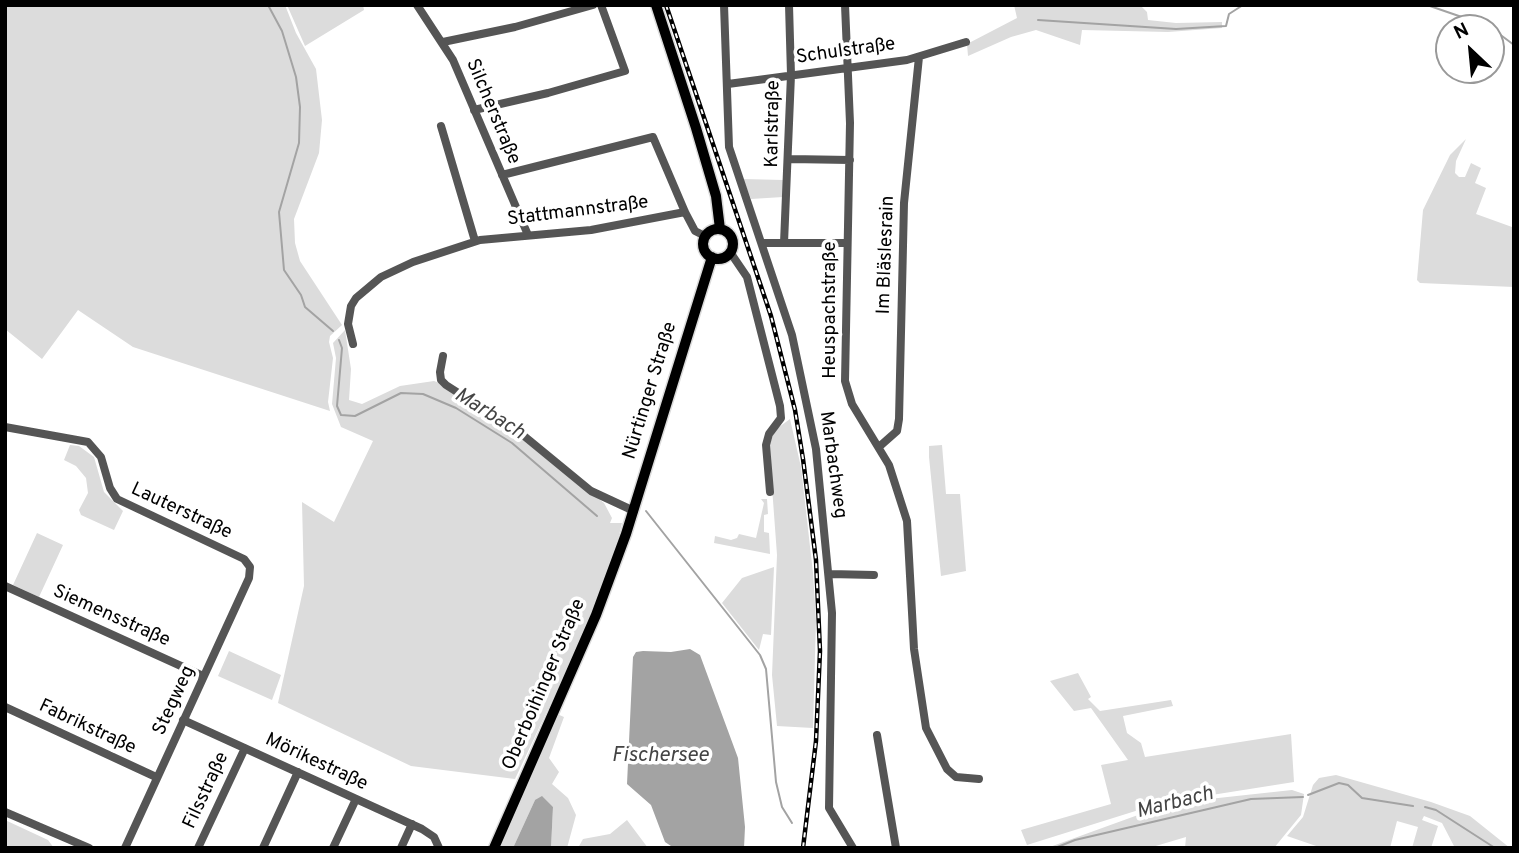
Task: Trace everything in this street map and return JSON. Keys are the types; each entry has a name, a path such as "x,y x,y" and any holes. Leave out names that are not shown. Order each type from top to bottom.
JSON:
{"main road":[{"path":"656,5 700,139 716,197 720,229"},
{"path":"720,229 731,237 730,252 721,258 712,257 704,250 705,236 711,230 720,229"},
{"name":"Nürtinger Straße","path":"626,534 712,257"},
{"name":"Oberboihinger Straße","path":"494,848 596,615 626,534"}],"street":[{"name":"Silcherstraße","path":"417,5 443,42 528,236"},
{"path":"443,42 515,27 593,5"},
{"path":"474,110 625,71 601,5"},
{"path":"724,5 727,88"},
{"name":"Karlstraße","path":"784,243 790,159 789,5"},
{"name":"Heuspachstraße","path":"845,5 850,160 845,381 852,404 880,446 907,521 914,649 926,728 947,769 956,777 979,779"},
{"name":"Schulstraße","path":"727,88 791,75 919,57 966,42"},
{"name":"Im Bläslesrain","path":"880,446 897,431 899,419 904,203 919,57"},
{"name":"Marbachweg","path":"727,88 729,146 792,335 811,415 830,574 833,690 829,808 853,848"},
{"path":"441,126 475,241"},
{"path":"502,175 653,137 685,212 695,231 705,236"},
{"path":"790,159 850,160"},
{"name":"Stattmannstraße","path":"353,344 348,324 351,306 369,285 404,265 475,241 591,230 685,212"},
{"path":"763,243 847,243"},
{"path":"730,252 747,278 780,406 781,418 769,435 766,445 770,492"},
{"path":"443,356 440,372 441,380 446,385 518,431 591,491 634,511"},
{"name":"Lauterstraße","path":"5,427 88,442 101,457 110,488 117,499 244,559 250,567"},
{"name":"Stegweg","path":"125,848 249,578 250,567"},
{"path":"830,574 874,575"},
{"name":"Siemensstraße","path":"5,586 203,676"},
{"name":"Fabrikstraße","path":"5,707 156,777"},
{"name":"Mörikestraße","path":"183,720 412,824 434,837 439,848"},
{"path":"877,735 896,848"},
{"name":"Filsstraße","path":"198,848 245,748"},
{"path":"263,848 298,772"},
{"path":"333,848 356,799"},
{"path":"5,812 89,848"},
{"path":"401,848 412,824"}],"shaded area":[{"path":"5,5 285,5 296,33 316,69 322,120 319,153 294,219 295,243 300,261 342,325 330,336 329,342 333,358 328,402 330,411 133,347 78,310 42,359 5,329"},
{"path":"287,5 363,5 364,10 305,46"},
{"path":"1014,5 1140,5 1147,12 1148,20 1176,23 1222,22 1222,28 1168,32 1082,30 1080,45 1036,30 1011,37 968,56 967,44 1017,18"},
{"path":"1466,139 1456,161 1455,173 1459,177 1465,177 1471,163 1481,168 1475,183 1486,188 1476,214 1512,227 1514,222 1514,287 1420,283 1417,280 1423,210 1450,155"},
{"path":"743,179 783,180 783,197 751,199"},
{"path":"345,330 351,369 349,400 362,404 400,386 434,381 442,384 518,433 604,503 612,518 610,523 622,523 613,559 587,626 515,779 411,766 278,703 304,586 302,502 334,522 373,441 341,427 332,404 336,358 333,343"},
{"path":"790,419 801,467 813,573 816,620 813,728 777,726 772,675 777,555 769,446 775,430"},
{"path":"70,445 79,446 94,457 104,492 123,511 114,530 81,515 79,510 88,493 86,478 76,466 64,460"},
{"path":"942,445 946,494 960,494 966,571 941,576 929,446"},
{"path":"761,499 767,499 768,514 764,515 764,532 769,533 770,554 714,543 715,536 731,540 739,534 756,538 764,503"},
{"path":"37,533 63,545 39,597 13,585"},
{"path":"774,567 771,635 763,634 759,650 722,603 742,578"},
{"path":"229,651 281,675 272,700 218,676"},
{"path":"1078,673 1091,697 1088,699 1100,711 1171,700 1173,706 1123,716 1127,733 1141,743 1145,757 1291,734 1294,782 1161,803 1027,845 1021,830 1111,804 1101,765 1128,760 1091,708 1074,711 1050,681"},
{"path":"557,714 564,717 549,758 559,772 552,784 568,798 576,815 567,848 551,848 553,807 535,800 513,848 499,848"},
{"path":"1336,775 1470,816 1510,848 1455,848 1442,823 1424,816 1422,820 1438,826 1431,848 1412,848 1418,827 1397,821 1390,848 1322,848 1287,836 1303,817 1313,785 1319,778"},
{"path":"1292,790 1304,794 1301,815 1274,848 1185,848 1186,837 1149,848 1047,848 1149,811 1209,799"},
{"path":"5,820 48,840 54,848 5,848"},
{"path":"627,820 648,848 578,848 583,839 610,834"}],"water":[{"name":"Fischersee","path":"690,649 700,655 738,758 745,827 744,848 674,848 665,842 651,805 627,784 633,657 636,652 643,651 671,652"},
{"path":"542,796 553,807 551,848 513,848 535,800"}],"waterway":[{"name":"Marbach","path":"268,5 282,31 296,77 300,107 299,143 279,212 284,270 301,295 305,307 333,331"},
{"path":"1038,20 1176,29 1226,26 1229,14 1243,5"},
{"path":"1427,5 1453,14"},
{"path":"1505,38 1514,45"},
{"name":"Marbach","path":"339,340 342,348 337,406 341,415 355,416 401,393 423,394 456,408 512,443 597,516"},
{"name":"Marbach","path":"646,511 760,655 766,669 776,782 782,807 792,823"},
{"name":"Marbach","path":"1308,795 1339,783 1348,785 1362,798 1413,806"},
{"name":"Marbach","path":"1055,848 1075,840 1251,799 1303,797"},
{"name":"Marbach","path":"1425,807 1436,810 1495,848"}],"railway":[{"path":"666,5 771,316 795,410 803,459 816,560 820,651 816,741 803,848"}]}
